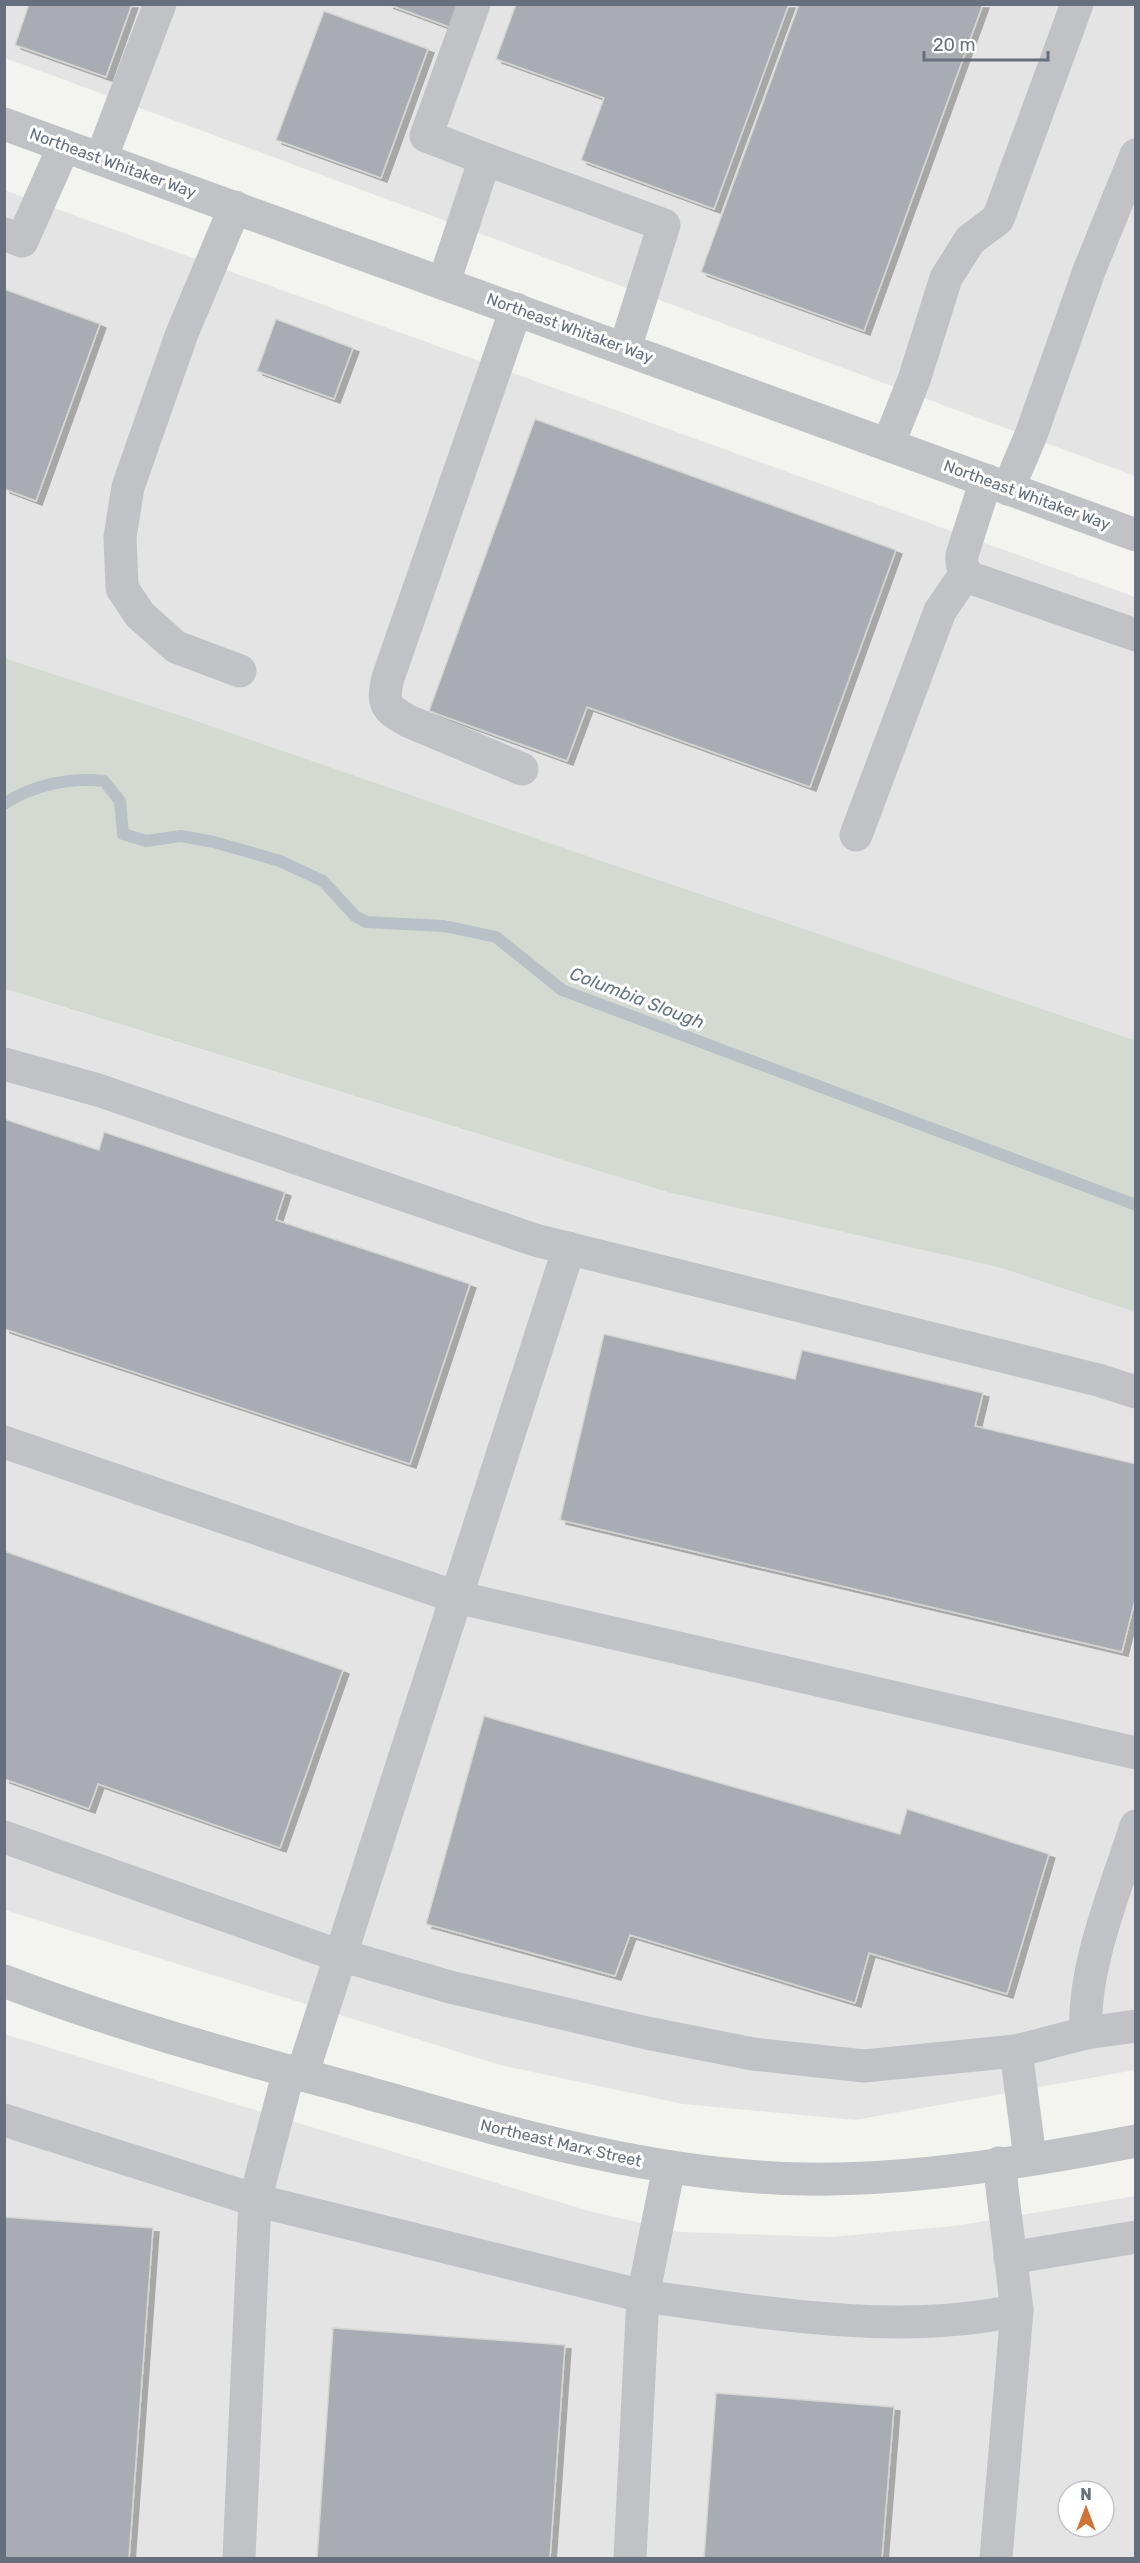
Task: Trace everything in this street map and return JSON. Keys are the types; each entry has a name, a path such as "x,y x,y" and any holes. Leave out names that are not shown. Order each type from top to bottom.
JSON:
{"street":[{"path":"101,159 160,4"},
{"path":"474,4 426,136 664,225 625,348"},
{"path":"888,445 914,380 946,278 970,240 998,219 1077,4"},
{"name":"Northeast Whitaker Way","path":"4,124 1136,535"},
{"path":"4,234 22,241 64,146"},
{"path":"1136,155 1089,271 1031,435 997,485 962,555 961,562 971,578 1136,635"},
{"path":"444,282 485,159"},
{"path":"235,207 181,336 128,487 120,537 122,588 140,615 176,647 240,671"},
{"path":"516,309 388,678 384,696 392,712 408,722 522,769"},
{"path":"856,835 940,611 966,573"},
{"path":"4,1064 98,1090 524,1236 1086,1377 1136,1392"},
{"path":"240,2559 255,2200 296,2073 342,1955 568,1248"},
{"path":"4,1442 456,1597 1136,1753"},
{"path":"1086,2033 1085,2011 1094,1960 1136,1826"},
{"path":"4,1837 342,1955 474,1992 647,2033 753,2054 864,2066 1016,2050 1086,2033 1136,2026"},
{"name":"Northeast Marx Street","path":"4,1981 200,2046 495,2129 621,2158 716,2174 806,2179 889,2176 1014,2161 1136,2141"},
{"path":"996,2559 1017,2310 1010,2258 1016,2050"},
{"path":"4,2120 255,2200 643,2296 804,2318 914,2321 992,2315 1017,2310"},
{"path":"630,2559 643,2296 669,2167"},
{"path":"1010,2258 1136,2237"}],"shaded area":[{"path":"4,5 1135,5 1135,476 5,58"},
{"path":"4,190 1135,597 1135,1040 5,658"},
{"path":"5,658 1135,1040 1135,1312 1001,1268 667,1192 5,989"},
{"path":"4,989 667,1192 1001,1268 1135,1312 1135,2070 855,2120 683,2104 500,2065 5,1910"},
{"path":"4,2034 589,2211 681,2232 830,2237 954,2226 1135,2196 1135,2558 5,2558"}],"building":[{"path":"29,4 132,4 106,77 15,45"},
{"path":"387,4 461,4 452,28"},
{"path":"516,4 789,4 714,209 581,160 604,98 496,59"},
{"path":"799,4 983,4 864,331 701,272"},
{"path":"324,11 428,49 381,178 276,140"},
{"path":"4,289 100,324 36,501 4,489"},
{"path":"276,319 353,348 334,399 257,371"},
{"path":"535,419 896,550 810,787 587,707 567,761 429,711"},
{"path":"4,1119 99,1150 104,1132 285,1192 276,1220 470,1284 410,1464 4,1329"},
{"path":"604,1334 795,1379 802,1350 983,1393 975,1426 1136,1464 1136,1596 1122,1652 560,1520"},
{"path":"4,1551 343,1670 280,1848 98,1784 89,1809 4,1779"},
{"path":"484,1716 900,1834 907,1809 1049,1854 1007,1994 869,1953 855,2003 630,1935 615,1976 426,1924"},
{"path":"4,2217 153,2228 129,2558 4,2558"},
{"path":"333,2328 565,2345 550,2558 317,2558"},
{"path":"716,2393 894,2407 882,2558 704,2558"}],"waterway":[{"name":"Columbia Slough","path":"4,804 15,797 52,784 78,780 104,781 120,801 123,834 146,841 181,836 214,842 280,861 323,881 355,916 366,922 444,926 496,937 562,990 1136,1205"}]}
